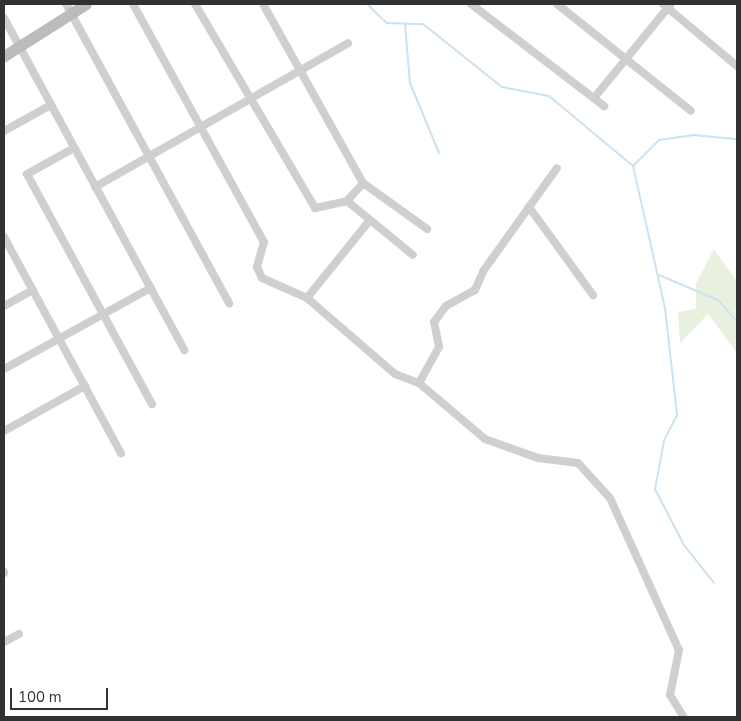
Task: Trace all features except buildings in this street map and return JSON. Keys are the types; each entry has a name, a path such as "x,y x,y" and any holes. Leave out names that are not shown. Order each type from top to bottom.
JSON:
{"main road":[{"path":"4,56 69,9 86,4"}],"street":[{"path":"132,4 264,242 258,272 270,284 307,298 395,374 419,383 485,439 538,458 578,463 610,498 680,650 670,695 684,717"},
{"path":"195,4 315,208 347,201 363,183"},
{"path":"263,4 363,183 427,229"},
{"path":"557,4 691,111"},
{"path":"476,5 604,106"},
{"path":"594,98 667,5 737,66"},
{"path":"69,9 229,303"},
{"path":"4,18 184,350"},
{"path":"95,186 200,129 348,43"},
{"path":"4,132 51,106"},
{"path":"74,148 27,174 152,404"},
{"path":"419,383 439,347 434,322 446,306 475,290 484,270 557,168"},
{"path":"347,201 413,255"},
{"path":"529,207 593,295"},
{"path":"307,298 370,220"},
{"path":"4,237 6,248 33,290 121,453"},
{"path":"4,369 151,288"},
{"path":"4,306 33,290"},
{"path":"4,430 85,386"},
{"path":"4,642 19,634"}],"green space":[{"path":"714,249 737,282 737,353 708,314 680,343 678,312 696,309 696,284"}],"waterway":[{"path":"367,4 387,23 423,24 502,87 549,96 633,166 665,308 677,415 664,441 655,489 684,545 714,583"},
{"path":"405,24 410,83 439,153"},
{"path":"633,166 659,140 693,135 736,139"},
{"path":"659,275 718,300 737,321"}]}
